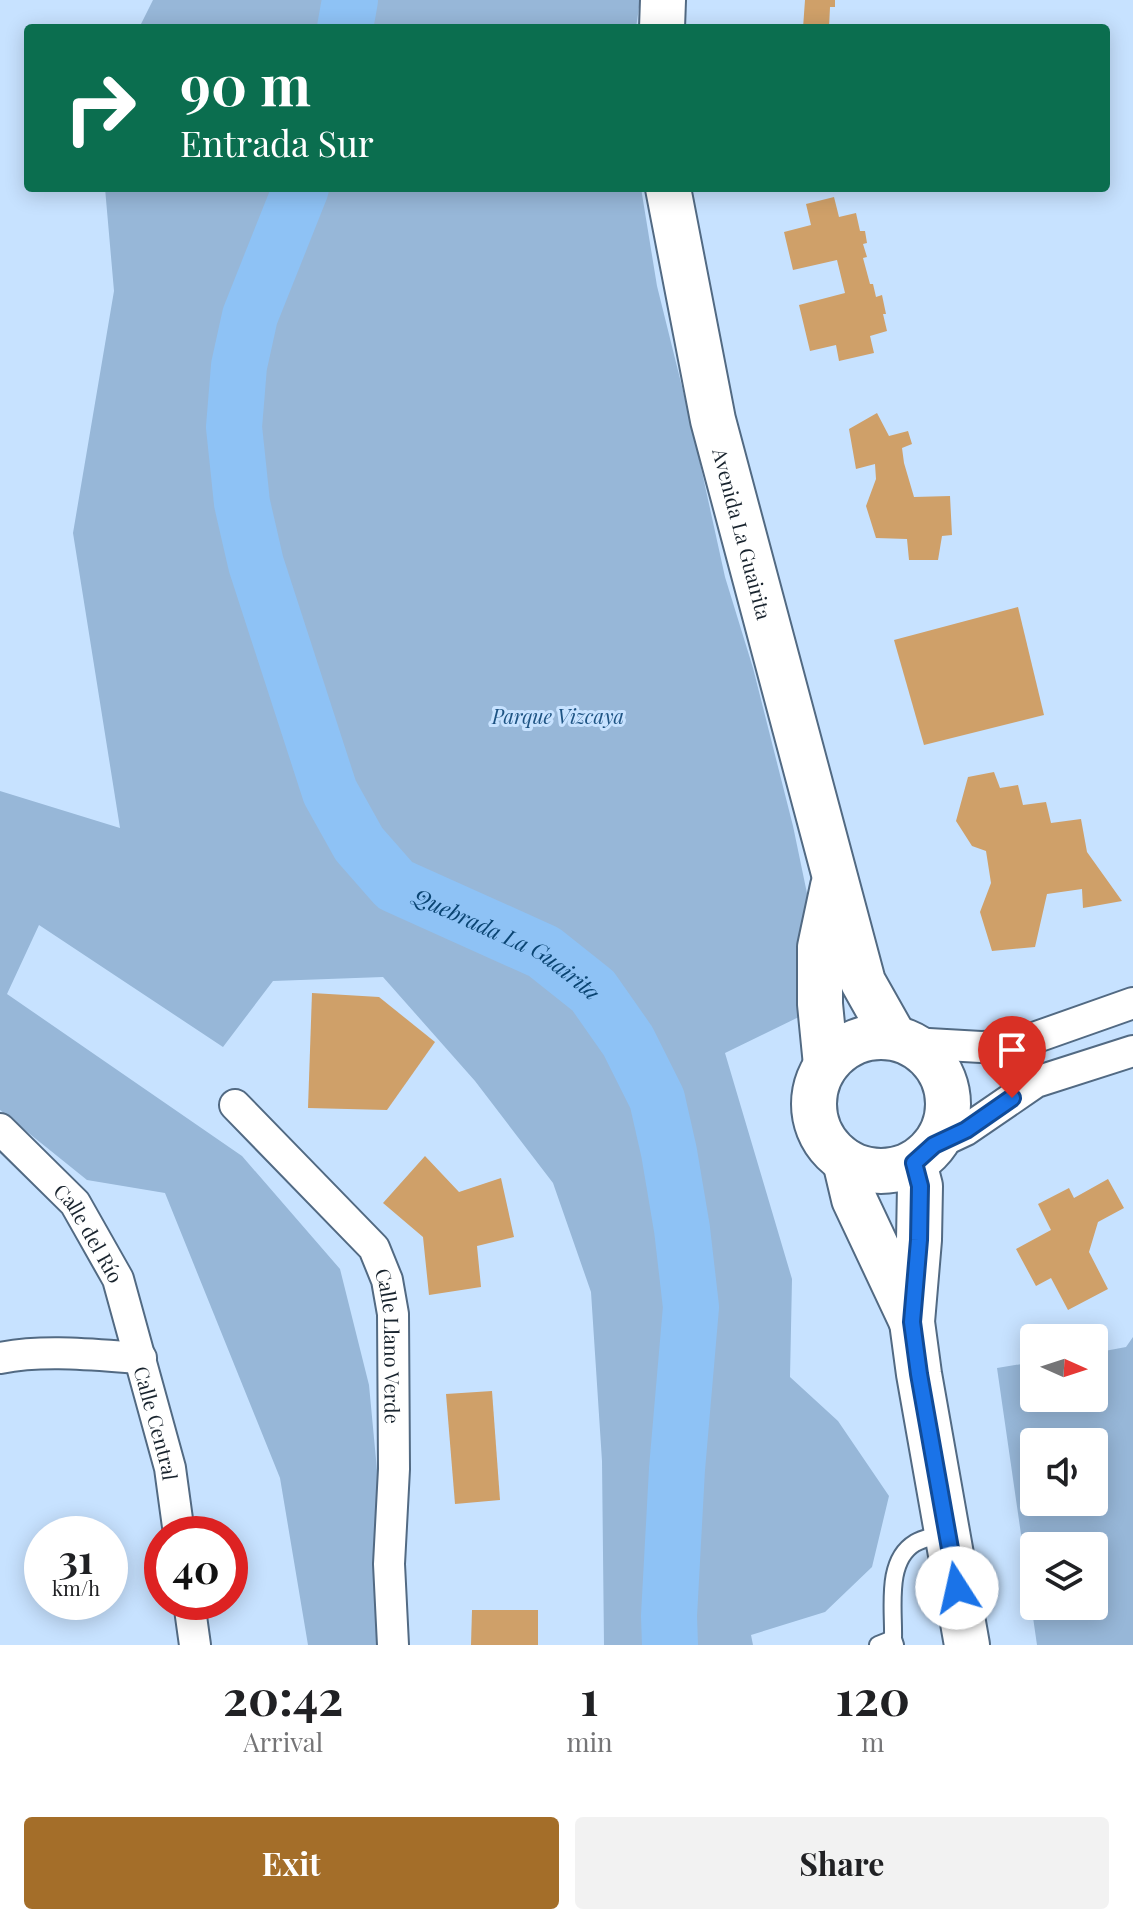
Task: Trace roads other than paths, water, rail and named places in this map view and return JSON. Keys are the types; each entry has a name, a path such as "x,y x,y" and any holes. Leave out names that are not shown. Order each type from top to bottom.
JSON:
{"street":[{"path":"662,24 663,0"},
{"name":"Avenida La Guairita","path":"669,192 713,420 863,982 903,1040 925,1053 937,1066 948,1097 943,1131 924,1154 912,1322 967,1645"},
{"name":"Avenida La Guairita","path":"835,875 820,947 820,1004 826,1065 814,1099 815,1117 821,1135 845,1161 854,1199 912,1322"},
{"path":"826,1065 839,1051 856,1041 875,1036 981,1047 1011,1046 1133,1003"},
{"path":"845,1161 872,1171 901,1169 966,1130 1036,1082 1133,1051"},
{"name":"Calle Llano Verde","path":"235,1105 374,1248 387,1280 393,1314 394,1469 389,1564 393,1645"},
{"name":"Calle del Río","path":"0,1129 75,1203 118,1279 141,1358"},
{"name":"Calle Central","path":"0,1358 16,1354 141,1358 170,1468 177,1516"},
{"path":"192,1620 195,1645"}],"lane":[{"path":"888,1643 894,1574 904,1554 915,1544 947,1531"}],"waterway":[{"name":"Quebrada La Guairita","path":"346,24 350,0"},
{"name":"Quebrada La Guairita","path":"299,192 250,316 239,366 234,427 242,503 256,564 330,792 359,844 395,885 544,952 593,991 628,1041 657,1099 682,1229 691,1307 677,1469 670,1645"}],"park label":[{"name":"Parque Vizcaya","path":"558,715"}]}
